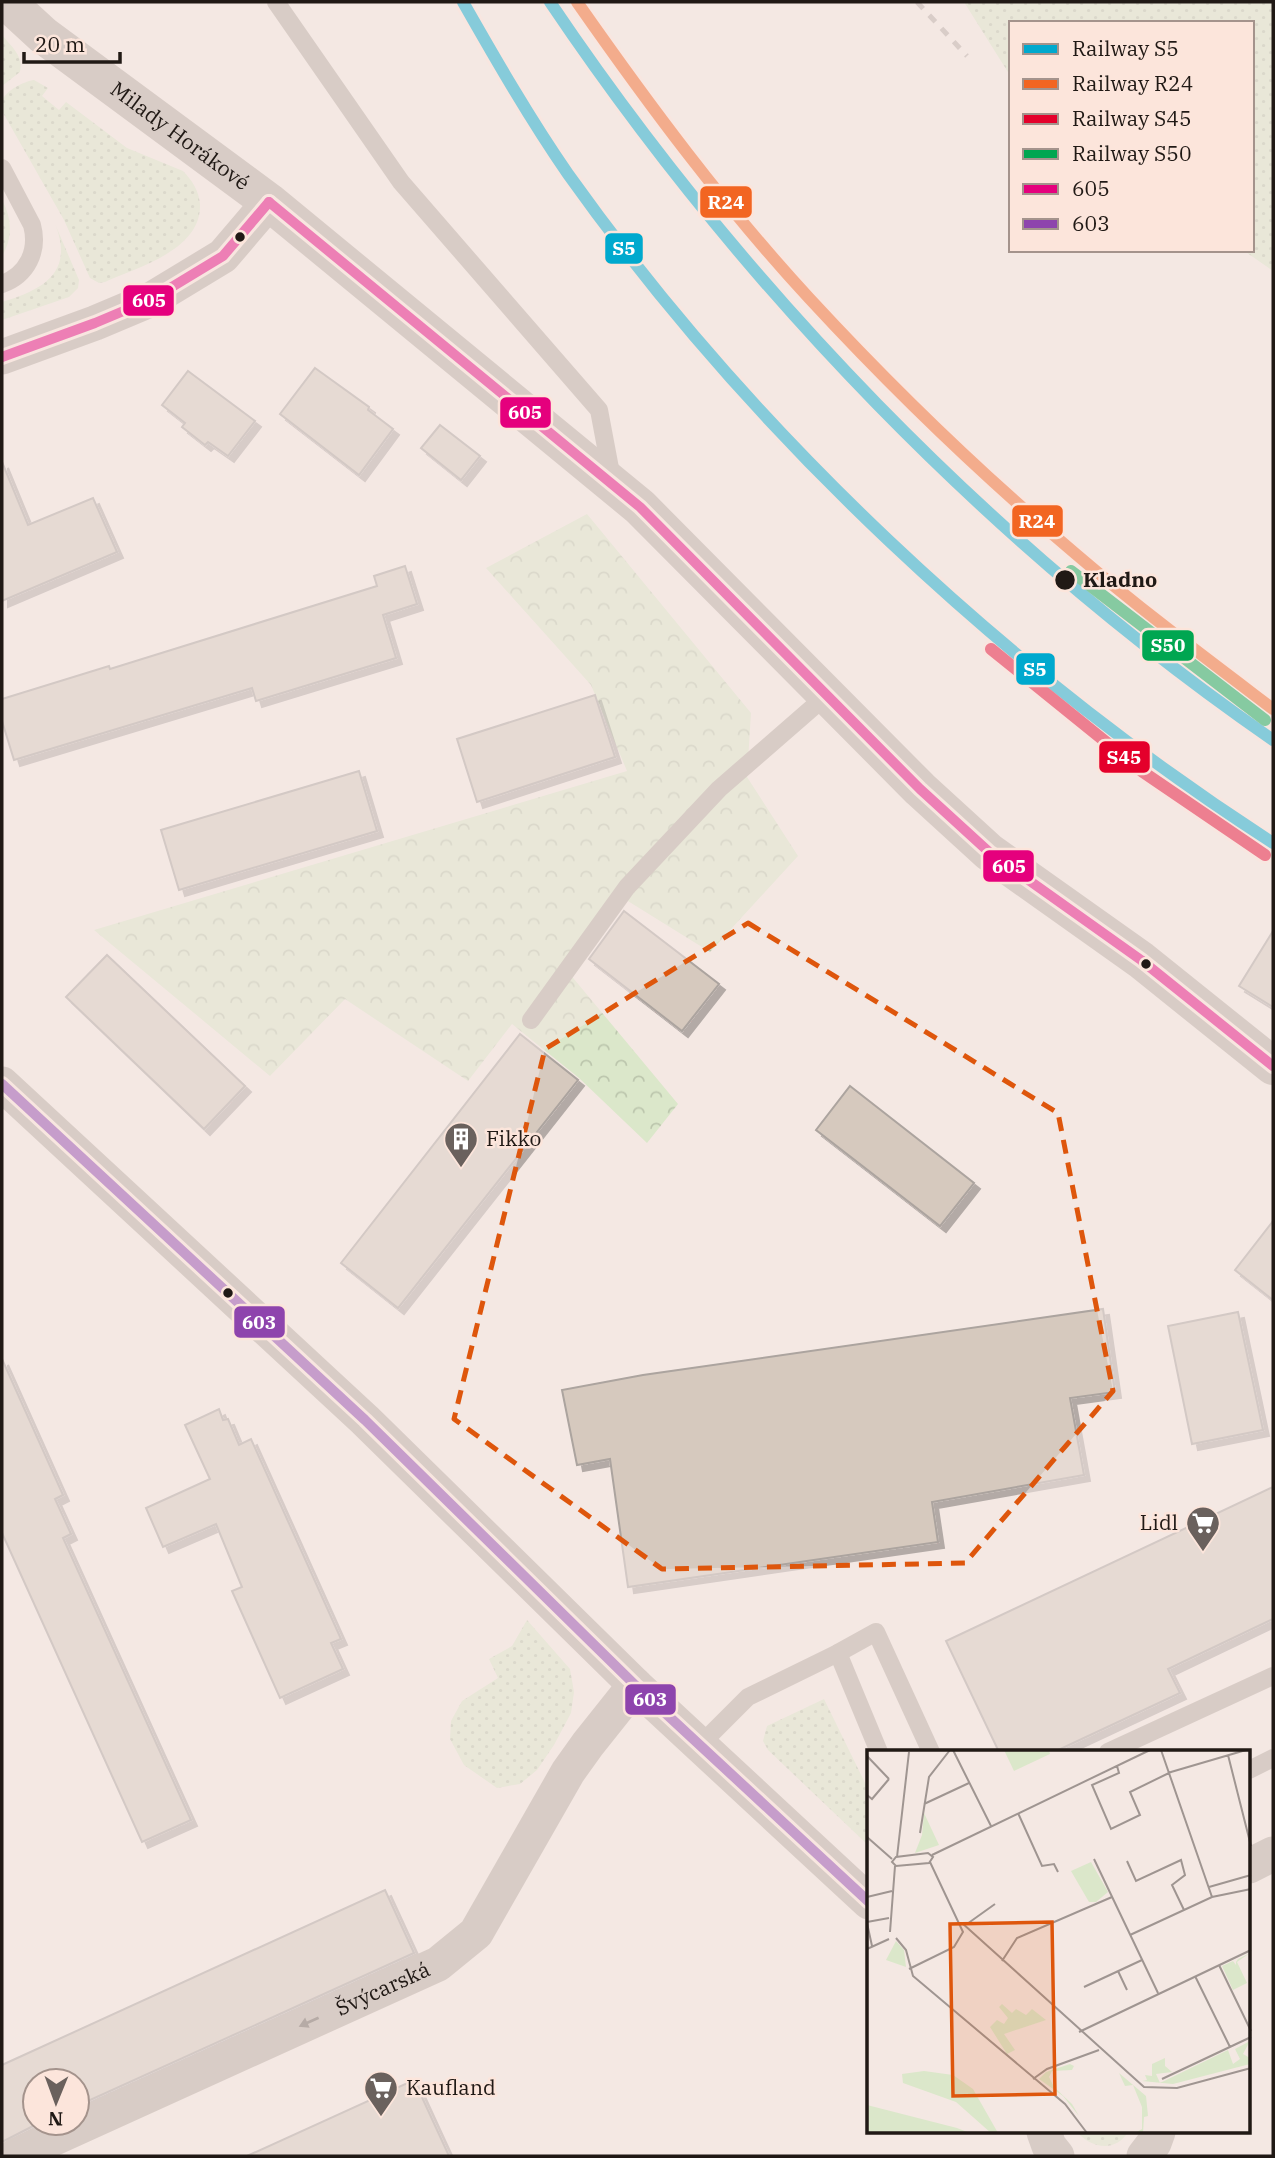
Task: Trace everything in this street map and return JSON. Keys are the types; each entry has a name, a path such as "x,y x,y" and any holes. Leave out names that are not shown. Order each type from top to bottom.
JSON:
{"street":[{"name":"Milady Horákové","path":"7,2 43,35 269,202 613,484 640,507 920,789 989,852 1141,960 1273,1066"},
{"path":"2,357 152,299 223,256 269,202"},
{"path":"2,1084 365,1420 635,1685 867,1900"},
{"name":"Švýcarská","path":"15,2156 438,1964 475,1933 568,1772 635,1685"},
{"path":"1250,1866 1273,1854"},
{"path":"1045,2134 1049,2146 1057,2156"},
{"path":"1144,2156 1157,2134"}],"lane":[{"path":"276,2 401,182 599,410 613,484"},
{"path":"2,168 32,225 35,246 29,263 17,276 2,284"},
{"path":"531,1020 627,887 719,789 827,695"},
{"path":"700,1745 748,1697 876,1632 930,1750"},
{"path":"838,1653 878,1750"},
{"path":"1112,1750 1273,1676"},
{"path":"1250,1770 1273,1758"}],"highlighted area":[{"path":"748,923 1058,1113 1113,1391 965,1563 662,1569 454,1419 545,1049"}],"green space":[{"path":"964,2 1273,2 1273,271 1246,252 1254,252 1254,21 1009,21 1009,74"},
{"path":"2,35 16,52 21,66 20,72 2,86"},
{"path":"34,80 48,88 42,96 59,110 66,102 127,148 186,174 197,190 200,204 198,220 180,245 150,263 105,282 99,283 90,278 64,220 2,111 2,100 8,92"},
{"path":"2,200 10,228 2,256"},
{"path":"55,224 79,280 78,288 69,297 2,320 2,302 42,285 58,267 61,255"},
{"path":"587,514 751,713 747,777 798,856 710,952 623,898 564,967 678,1104 647,1143 579,1078 512,1024 468,1081 345,999 270,1076 94,930 627,771 591,685 486,568"},
{"path":"527,1620 570,1669 574,1692 571,1713 537,1770 520,1784 497,1788 464,1765 450,1739 451,1721 462,1701 498,1678 489,1659 512,1646"},
{"path":"824,1699 867,1787 867,1844 768,1750 763,1741 767,1726"},
{"path":"1079,2134 1127,2134 1117,2143 1103,2146"}],"building":[{"path":"315,368 369,407 368,410 393,429 359,475 280,414"},
{"path":"188,371 255,421 228,456 208,442 205,445 182,427 185,423 162,405"},
{"path":"440,425 480,456 461,480 421,448"},
{"path":"2,462 28,525 93,498 117,552 2,601"},
{"path":"405,566 417,604 383,615 396,658 256,701 252,688 14,760 2,721 2,699 109,666 110,669 377,586 374,576"},
{"path":"595,695 615,757 477,802 457,739"},
{"path":"359,771 377,831 179,890 161,830"},
{"path":"624,911 719,984 682,1031 589,959"},
{"path":"1273,931 1273,1007 1239,986"},
{"path":"107,955 245,1086 204,1129 66,997"},
{"name":"Fikko","path":"520,1034 578,1080 398,1308 341,1263"},
{"path":"850,1086 974,1183 940,1226 816,1130"},
{"path":"1273,1221 1273,1300 1235,1270"},
{"path":"1103,1309 1115,1392 1070,1398 1084,1475 932,1502 938,1542 628,1587 610,1459 577,1465 562,1390 643,1375"},
{"path":"1238,1312 1263,1430 1192,1444 1168,1326"},
{"path":"2,1359 63,1495 55,1499 71,1534 63,1538 191,1820 142,1842 2,1533"},
{"path":"219,1409 223,1420 228,1419 239,1445 251,1439 341,1639 331,1643 343,1669 280,1698 232,1591 242,1587 216,1524 163,1547 146,1508 210,1479 185,1425"},
{"name":"Lidl","path":"1273,1487 1273,1619 1168,1669 1180,1693 1058,1750 998,1750 946,1641"},
{"path":"385,1890 414,1953 91,2100 91,2067 21,2067 21,2132 2,2142 2,2065"},
{"name":"Kaufland","path":"414,2080 449,2156 247,2156"}],"railway":[{"path":"917,2 967,56"}],"rail line":[{"name":"S5","path":"463,2 527,111 568,174 640,270 719,364 802,454 889,541 981,624 1076,702 1173,775 1273,843"},
{"name":"S5","path":"550,2 625,107 704,210 789,309 877,404 970,496 1068,582 1169,664 1273,740"},
{"name":"R24","path":"577,2 717,191 809,298 873,365 939,431 1042,525 1149,614 1273,709"},
{"name":"S50","path":"1071,571 1265,720"},
{"name":"S45","path":"991,649 1143,772 1265,855"}],"transit line":[{"name":"605","path":"269,202 640,507 920,789 989,852 1141,960 1273,1066"},
{"name":"605","path":"2,357 152,299 223,256 269,202"},
{"name":"603","path":"2,1084 365,1420 635,1685 867,1900"}],"place":[{"name":"Kladno","path":"1065,580"},
{"name":"Fikko","path":"461,1169"},
{"name":"Lidl","path":"1203,1553"},
{"name":"Kaufland","path":"381,2118"}]}
